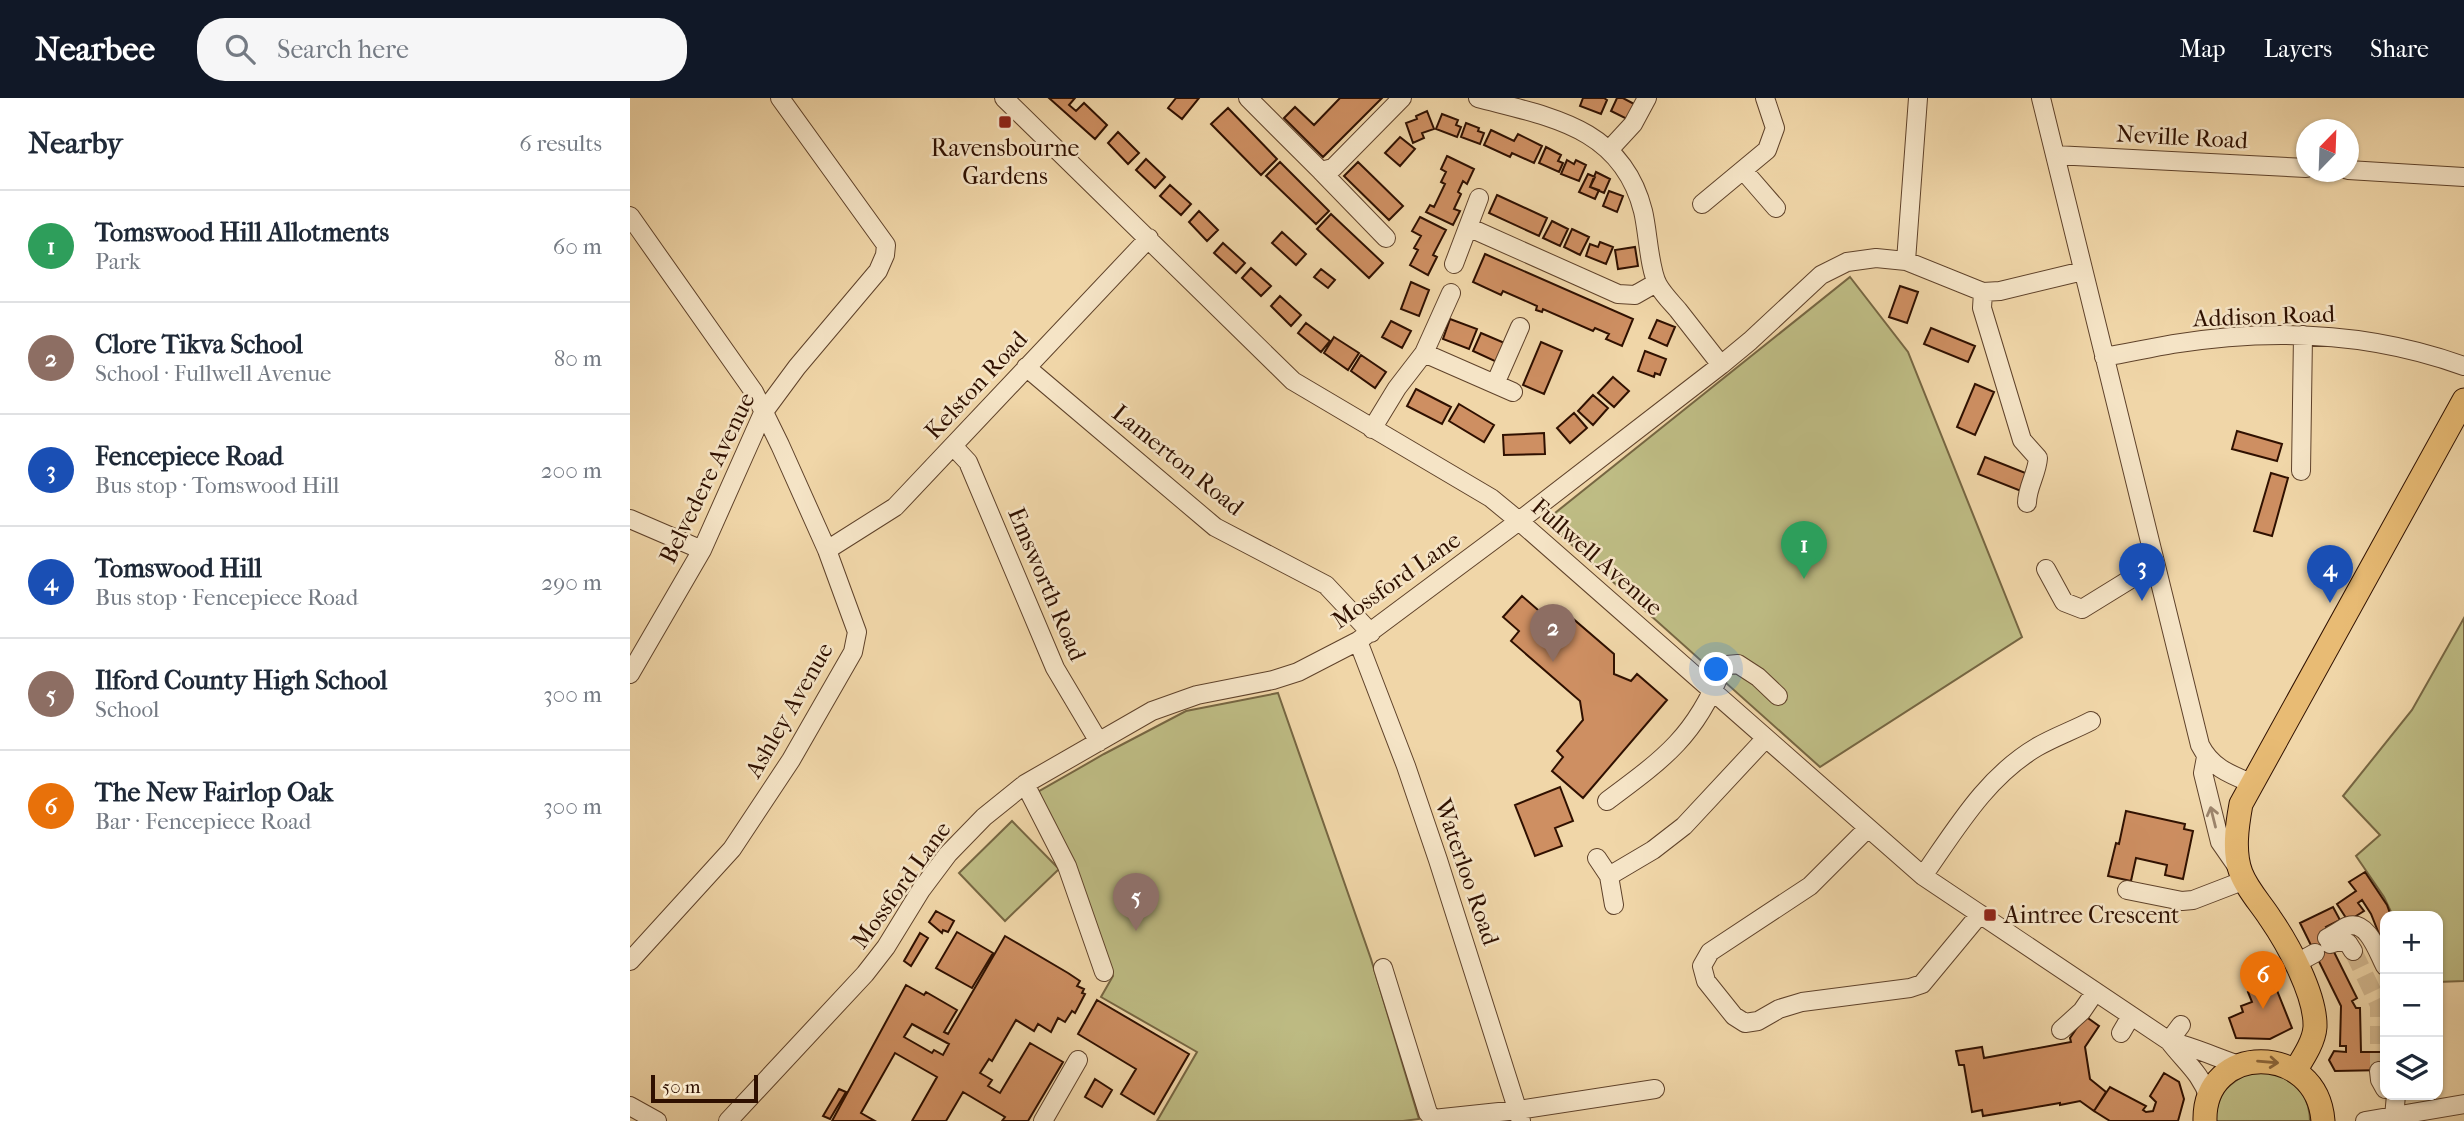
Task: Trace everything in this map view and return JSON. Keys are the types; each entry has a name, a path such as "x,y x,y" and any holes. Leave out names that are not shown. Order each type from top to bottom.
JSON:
{"main road":[{"path":"2295,1071 2310,1044 2315,1028 2312,1008 2312,951 2280,932 2242,876 2236,832 2241,804 2464,400"},
{"path":"2205,1121 2209,1098 2218,1082 2227,1072 2239,1065 2259,1060 2280,1063 2307,1080 2322,1108 2323,1121"}],"street":[{"name":"Belvedere Avenue","path":"630,674 702,550 763,413 797,367 878,271 885,255 886,245 780,98"},
{"name":"Fullwell Avenue","path":"1004,98 1293,381 1491,498 1923,876 2169,1041 2196,1070 2204,1082 2209,1098"},
{"path":"1248,98 1386,238"},
{"path":"1321,172 1332,169 1402,98"},
{"path":"1478,98 1508,102 1566,122 1589,134 1609,150 1625,168 1636,188 1657,283 1721,365"},
{"path":"1609,150 1633,124 1647,98"},
{"path":"1702,204 1767,150 1775,128 1766,98"},
{"path":"1906,261 1918,98"},
{"path":"2041,98 2200,745 2206,757 2227,773 2251,783"},
{"name":"Neville Road","path":"2055,155 2296,167"},
{"path":"1743,170 1776,208"},
{"path":"2359,171 2464,177"},
{"path":"1454,264 1479,198"},
{"name":"Ashley Avenue","path":"630,216 754,392 827,550 857,632 853,652 792,760 732,849 630,961"},
{"path":"1468,227 1618,294 1635,295 1657,283"},
{"name":"Kelston Road","path":"827,550 895,507 1149,238"},
{"name":"Mossford Lane","path":"728,1121 865,974 887,947 921,890 948,853 984,817 1025,784 1152,711 1197,695 1273,680 1298,672 1365,637 1721,365 1821,275 1847,261 1876,258 1906,261 1983,292"},
{"path":"2027,503 2027,494 2038,458 2022,440 1982,308 1983,292 2000,291 2083,271"},
{"path":"1371,429 1397,388 1424,353 1451,293"},
{"path":"1495,384 1520,327"},
{"path":"2301,471 2310,441 2303,335"},
{"name":"Addison Road","path":"2105,357 2174,344 2236,337 2303,335 2348,338 2399,347 2464,366"},
{"path":"1424,353 1513,392"},
{"name":"Lamerton Road","path":"1026,367 1215,527 1326,585 1365,637"},
{"name":"Emsworth Road","path":"953,446 968,462 1055,668 1099,742"},
{"path":"630,519 702,550"},
{"path":"2046,569 2064,602 2082,609 2155,564"},
{"name":"Waterloo Road","path":"1365,637 1520,1116"},
{"path":"1607,802 1674,748 1698,720 1721,671 1727,665 1738,664 1758,677 1778,696"},
{"path":"1923,876 1976,800 2005,770 2037,747 2091,721"},
{"path":"1609,876 1653,850 1684,826 1766,738"},
{"path":"2127,890 2182,901 2193,900 2242,876 2220,842 2203,773 2206,757"},
{"path":"1025,784 1067,866 1104,972"},
{"path":"1867,829 1810,886 1710,952 1702,966 1706,981 1734,1016 1745,1023 1758,1021 1779,1009 1802,1002 1910,988 1922,984 1980,914"},
{"path":"1597,858 1609,876 1614,905"},
{"path":"2312,951 2350,925 2366,931 2380,957"},
{"path":"2312,951 2339,941 2348,943 2353,951"},
{"path":"1383,968 1428,1113 1433,1119 1520,1116 1655,1089"},
{"path":"2061,1030 2082,1011 2095,992"},
{"path":"2121,1033 2131,1016"},
{"path":"2169,1041 2181,1025"},
{"name":"Fullwell Avenue","path":"2169,1041 2192,1046 2208,1055 2239,1065"},
{"path":"1043,1121 1078,1060"},
{"path":"2388,1100 2393,1118"},
{"path":"2393,1118 2395,1100"},
{"path":"2365,1121 2464,1104"},
{"path":"630,1106 657,1121"}],"shaded area":[{"path":"1850,277 1908,352 2022,637 1820,767 1545,521"},
{"path":"2464,618 2464,981 2443,982 2443,911 2391,911 2356,856 2380,835 2343,796 2412,710"},
{"path":"1278,693 1371,959 1419,1119 1157,1121 1197,1052 1101,997 1113,976 1074,863 1036,793 1186,711"},
{"path":"1012,821 1059,869 1005,921 959,873"},
{"path":"2249,1072 2278,1074 2292,1080 2302,1092 2310,1121 2214,1121 2224,1091"}],"building":[{"path":"1049,98 1075,98 1069,105 1076,111 1084,103 1107,125 1095,139"},
{"path":"1176,98 1199,98 1182,119 1168,108"},
{"path":"1340,98 1382,98 1323,157 1284,118 1295,107 1314,125"},
{"path":"1583,98 1607,100 1601,114 1580,106"},
{"path":"1617,98 1636,105 1629,120 1611,111"},
{"path":"1228,108 1277,159 1261,175 1211,124"},
{"path":"1427,111 1434,129 1422,133 1424,138 1413,143 1406,123"},
{"path":"1442,114 1458,120 1456,125 1461,127 1457,137 1436,129"},
{"path":"1466,123 1484,133 1480,144 1461,137"},
{"path":"1491,130 1514,141 1518,134 1542,146 1534,163 1512,153 1510,157 1484,145"},
{"path":"1118,132 1139,153 1128,164 1108,143"},
{"path":"1400,137 1415,149 1400,166 1385,153"},
{"path":"1546,147 1561,155 1558,161 1563,163 1559,172 1539,163"},
{"path":"1447,156 1474,169 1467,184 1463,181 1458,192 1461,194 1454,209 1460,211 1453,225 1426,212 1430,205 1434,207 1445,184 1441,182 1446,172 1441,169"},
{"path":"1146,159 1165,177 1155,188 1136,170"},
{"path":"1567,160 1574,164 1576,160 1586,165 1579,181 1561,174"},
{"path":"1280,162 1329,211 1316,224 1266,176"},
{"path":"1358,162 1403,206 1389,220 1344,176"},
{"path":"1596,172 1610,179 1604,193 1590,187"},
{"path":"1588,174 1595,177 1590,187 1599,190 1595,199 1579,192"},
{"path":"1170,185 1191,204 1181,215 1160,196"},
{"path":"1609,191 1623,196 1617,212 1603,206"},
{"path":"1497,195 1547,218 1539,236 1489,213"},
{"path":"1199,211 1218,230 1207,241 1189,222"},
{"path":"1331,214 1383,263 1369,278 1317,229"},
{"path":"1420,217 1446,230 1433,255 1437,257 1428,275 1410,265 1418,250 1414,248 1421,236 1412,231"},
{"path":"1552,221 1568,229 1560,246 1543,238"},
{"path":"1572,229 1589,237 1580,255 1564,247"},
{"path":"1282,232 1306,254 1296,265 1272,243"},
{"path":"1600,242 1613,247 1606,264 1586,256 1590,244 1598,247"},
{"path":"1223,243 1245,263 1236,273 1214,253"},
{"path":"1635,247 1638,266 1618,269 1615,250"},
{"path":"1485,254 1633,319 1622,346 1606,339 1609,334 1595,328 1593,331 1543,309 1542,312 1536,310 1537,306 1503,291 1501,295 1473,282"},
{"path":"1251,268 1271,286 1261,296 1242,278"},
{"path":"1321,269 1335,280 1328,288 1314,277"},
{"path":"1411,282 1429,290 1419,316 1401,309"},
{"path":"1900,286 1918,292 1907,323 1889,317"},
{"path":"1280,296 1301,315 1291,326 1271,306"},
{"path":"1450,319 1477,329 1469,349 1443,339"},
{"path":"1657,320 1675,327 1667,346 1649,338"},
{"path":"1391,321 1411,331 1402,348 1382,337"},
{"path":"1306,323 1330,341 1321,352 1298,333"},
{"path":"1931,328 1975,346 1968,362 1924,344"},
{"path":"1481,333 1507,344 1499,363 1473,351"},
{"path":"1334,337 1359,353 1348,370 1324,353"},
{"path":"1541,342 1562,351 1544,394 1523,385"},
{"path":"1645,351 1666,359 1660,375 1655,373 1654,377 1638,371"},
{"path":"1361,355 1386,372 1375,388 1351,371"},
{"path":"1613,377 1629,391 1614,407 1598,393"},
{"path":"1975,384 1994,392 1975,435 1957,427"},
{"path":"1416,389 1451,407 1442,424 1407,406"},
{"path":"1593,395 1608,408 1593,425 1578,411"},
{"path":"1459,404 1494,425 1484,442 1449,421"},
{"path":"1574,413 1587,428 1570,443 1557,428"},
{"path":"2237,431 2282,444 2277,461 2232,449"},
{"path":"1544,433 1545,454 1504,455 1503,435"},
{"path":"1985,457 2028,474 2021,491 1978,474"},
{"path":"2271,473 2288,478 2272,536 2254,531"},
{"path":"1522,596 1553,623 1564,611 1614,654 1614,674 1631,681 1637,674 1667,700 1583,798 1552,771 1563,757 1557,751 1583,720 1580,701 1511,641 1519,631 1503,617"},
{"path":"1560,787 1573,821 1555,828 1562,846 1535,856 1515,805"},
{"path":"2126,811 2185,824 2184,829 2193,831 2183,879 2165,875 2167,865 2136,858 2131,881 2108,876"},
{"path":"2365,872 2387,905 2389,911 2380,911 2380,936 2362,900 2358,903 2364,911 2348,921 2337,904 2356,891 2349,882"},
{"path":"2333,907 2340,920 2326,927 2329,932 2325,934 2357,998 2352,1001 2356,1008 2360,1008 2361,1052 2380,1052 2380,1070 2335,1071 2329,1060 2334,1051 2346,1052 2346,1046 2340,1046 2341,1006 2300,923"},
{"path":"936,911 954,921 948,932 943,930 942,933 929,922"},
{"path":"957,932 993,953 972,988 936,968"},
{"path":"920,933 928,938 911,966 904,961"},
{"path":"1005,936 1080,981 1077,986 1084,989 1082,993 1085,994 1075,1013 1072,1011 1065,1022 1058,1018 1051,1032 1038,1024 1034,1031 1016,1020 992,1061 989,1059 980,1073 992,1080 988,1086 1000,1093 1030,1043 1063,1062 1028,1121 1002,1121 1005,1117 963,1092 946,1121 912,1121 937,1077 895,1053 861,1113 875,1121 832,1121 906,985 924,995 926,992 957,1010 944,1032 948,1034","holes":["912,1024 949,1044 943,1055 934,1050 932,1053 904,1037"]},
{"path":"2274,983 2292,1028 2270,1039 2236,1038 2229,1018 2243,1012 2241,1006 2252,1002 2248,992"},
{"path":"1097,1000 1189,1054 1154,1114 1121,1094 1136,1069 1078,1034"},
{"path":"2085,1016 2099,1026 2085,1047 2090,1079 2106,1092 2094,1111 2080,1101 1983,1116 1982,1110 1972,1112 1964,1065 1959,1065 1956,1051 1982,1047 1984,1058 2071,1042 2070,1038"},
{"path":"2164,1073 2179,1082 2184,1099 2178,1121 2110,1121 2094,1111 2110,1087 2146,1106 2143,1110 2146,1112 2153,1111 2156,1102 2150,1096"},
{"path":"1095,1079 1112,1090 1102,1107 1085,1097"},
{"path":"839,1089 846,1092 830,1119 823,1116"}],"tunnel":[{"path":"2353,951 2379,1005 2379,1071"}],"place":[{"name":"Ravensbourne Gardens","path":"1005,122"},
{"name":"Tomswood Hill Allotments","path":"1804,579"},
{"name":"Fencepiece Road","path":"2142,601"},
{"name":"Tomswood Hill","path":"2330,603"},
{"name":"Clore Tikva School","path":"1553,662"},
{"name":"Aintree Crescent","path":"1990,915"},
{"name":"Ilford County High School","path":"1136,931"},
{"name":"The New Fairlop Oak","path":"2263,1009"}]}
